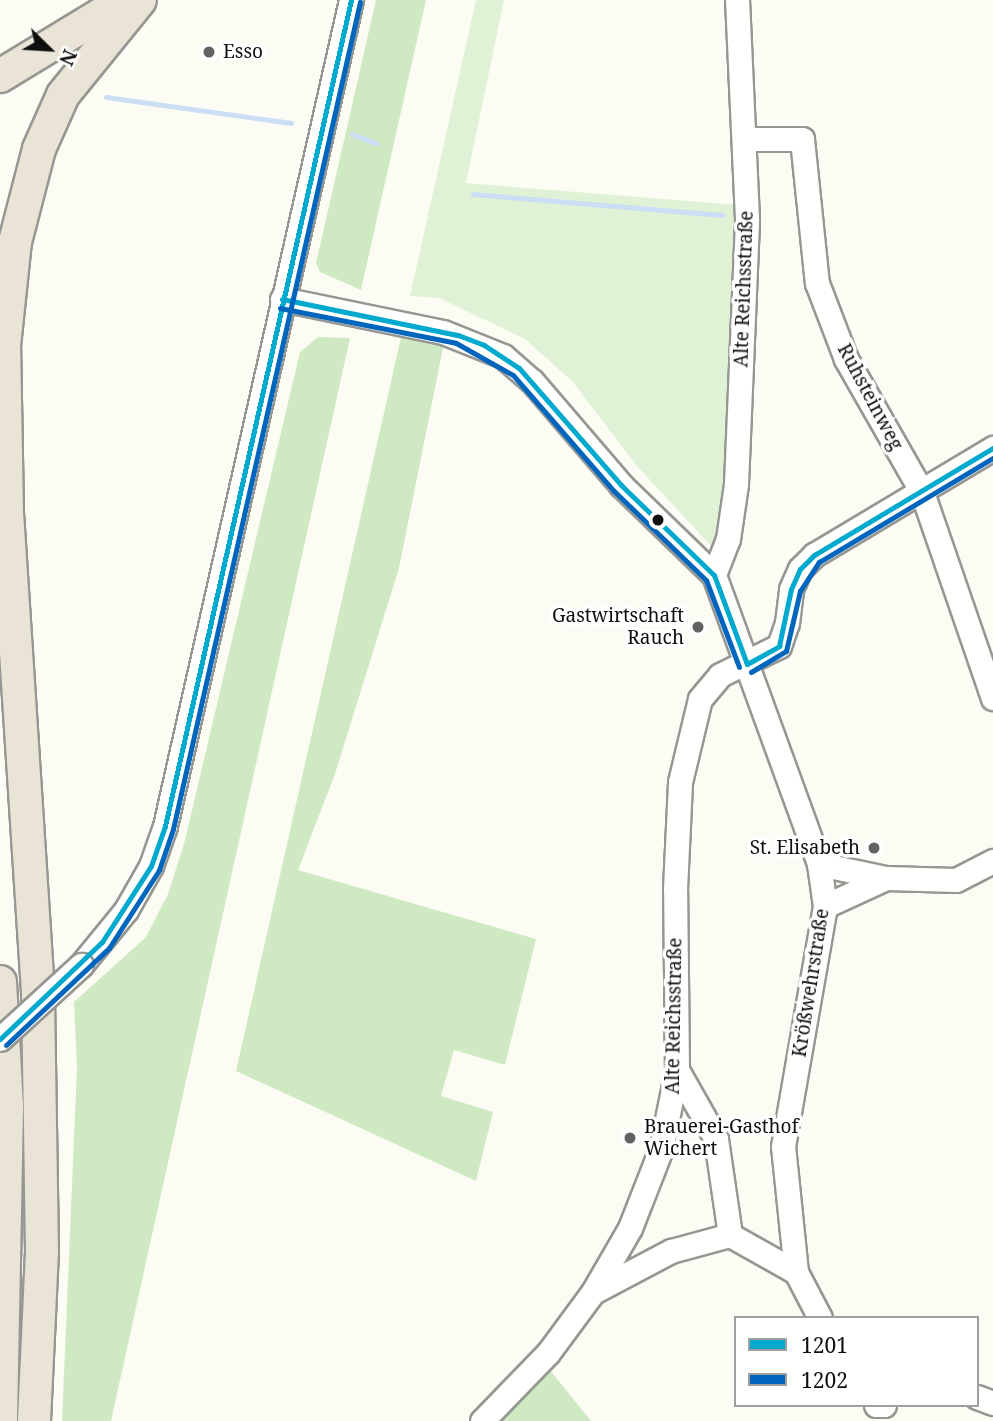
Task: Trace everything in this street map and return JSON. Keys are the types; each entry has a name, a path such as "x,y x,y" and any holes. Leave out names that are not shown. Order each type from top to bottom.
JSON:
{"highway":[{"path":"0,76 125,0"},
{"path":"34,1421 42,1131 38,992 25,836 3,416 4,346 15,242 30,177 64,95 140,0"},
{"path":"0,684 25,836"},
{"path":"0,982 7,1107 1,1421"}],"street":[{"path":"0,1039 80,965 126,910 150,866 165,826 231,547 282,299 351,0"},
{"name":"Alte Reichsstraße","path":"713,575 728,539 736,484 747,139 737,0"},
{"name":"Ruhsteinweg","path":"747,139 802,139 817,283 846,359 922,492 993,698"},
{"path":"282,299 443,332 484,345 519,368 621,485 713,575"},
{"name":"Alte Reichsstraße","path":"482,1421 548,1353 593,1292 630,1228 650,1179 672,1111 677,1070 675,889 680,782 700,699 720,675 779,646 788,623 790,589 800,569 814,555 993,447"},
{"name":"Krößwehrstraße","path":"713,575 820,864 825,906 783,1146 796,1272 819,1316"},
{"path":"820,864 886,878 956,880 993,860"},
{"path":"825,906 886,878"},
{"path":"677,1070 716,1139 730,1235"},
{"path":"593,1292 671,1251 730,1235 796,1272"}],"green space":[{"path":"376,0 426,0 361,290 320,272 316,263"},
{"path":"476,0 504,0 466,183 737,205 722,519 712,547 637,466 572,381 525,339 439,298 410,296"},
{"path":"318,337 350,338 111,1421 62,1421 77,1067 74,1002 146,937 168,894 184,844 300,352"},
{"path":"401,337 444,343 399,568 335,774 298,870 536,939 505,1065 454,1050 441,1096 493,1112 476,1181 236,1071"},
{"path":"546,1365 591,1421 493,1421"}],"waterway":[{"path":"106,97 291,123"},
{"path":"352,134 376,143"},
{"path":"473,194 722,215"}],"transit line":[{"name":"1201","path":"0,1039 102,942 151,866 165,826 351,0"},
{"name":"1202","path":"6,1045 109,948 159,870 173,829 360,2"},
{"name":"1201","path":"282,299 458,335 484,345 519,368 621,485 714,575 747,664"},
{"name":"1202","path":"280,308 456,343 513,375 614,491 706,580 739,667"},
{"name":"1201","path":"747,664 779,646 791,589 800,569 814,555 993,448"},
{"name":"1202","path":"751,672 786,651 800,591 819,562 993,458"}],"place":[{"name":"Esso","path":"209,52"},
{"name":"Gastwirtschaft Rauch","path":"698,627"},
{"name":"St. Elisabeth","path":"874,848"},
{"name":"Brauerei-Gasthof Wichert","path":"630,1138"}]}
